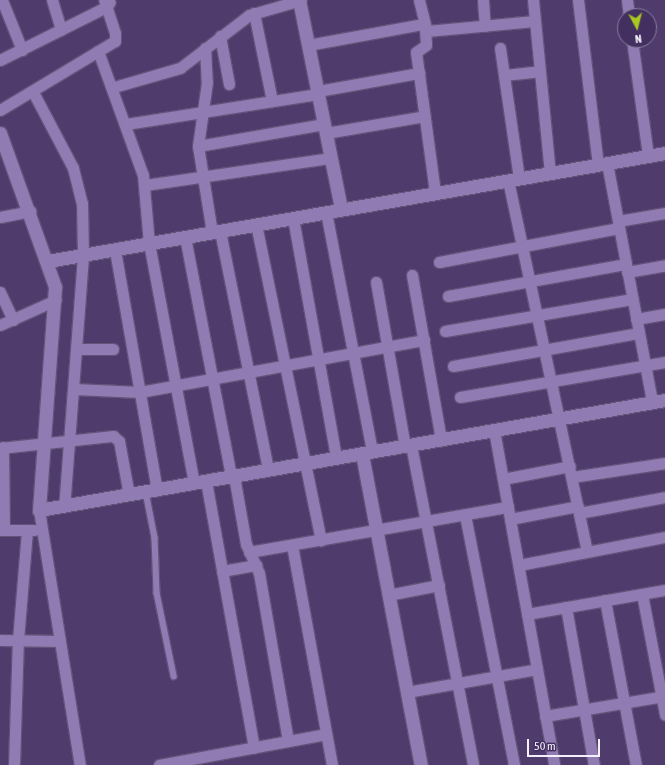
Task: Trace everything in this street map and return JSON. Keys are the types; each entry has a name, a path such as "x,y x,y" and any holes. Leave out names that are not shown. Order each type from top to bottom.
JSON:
{"street":[{"path":"2,0 22,50"},
{"path":"52,0 61,30"},
{"path":"114,88 180,68 220,36 254,13 300,0 341,209"},
{"path":"418,0 426,45 416,52 435,192"},
{"path":"483,0 485,26"},
{"path":"533,0 550,173"},
{"path":"578,0 603,164 619,224 652,402"},
{"path":"0,60 61,30 107,2 116,39 33,92 0,110"},
{"path":"254,13 272,101"},
{"path":"308,45 423,26 485,26 535,21"},
{"path":"220,36 229,84"},
{"path":"205,48 207,82 198,146 268,470"},
{"path":"500,48 514,179 523,246 587,552"},
{"path":"633,48 648,156"},
{"path":"98,51 114,88 145,185 149,243 176,385 222,571 254,748"},
{"path":"504,75 540,71"},
{"path":"126,124 190,111 203,113 272,101 419,73"},
{"path":"33,92 80,186 83,256 64,506"},
{"path":"198,146 325,128 425,116"},
{"path":"0,133 48,262 56,300 39,510 80,765"},
{"path":"48,262 435,192 665,153"},
{"path":"145,185 205,175 331,158"},
{"path":"0,217 30,212"},
{"path":"326,212 353,353 376,532 421,765"},
{"path":"439,262 523,246 665,213"},
{"path":"293,218 336,458"},
{"path":"256,224 321,540"},
{"path":"185,237 212,379 249,552 256,566 288,741"},
{"path":"115,250 140,392 152,491"},
{"path":"448,296 530,281 627,268 665,265"},
{"path":"412,275 441,440"},
{"path":"376,282 387,346 408,445 427,522 473,765"},
{"path":"0,292 13,320"},
{"path":"445,331 632,299"},
{"path":"0,326 56,300"},
{"path":"636,319 665,314"},
{"path":"453,366 639,332"},
{"path":"74,389 140,392 424,340"},
{"path":"77,349 113,349"},
{"path":"460,397 665,362"},
{"path":"39,510 665,400"},
{"path":"494,430 554,765"},
{"path":"42,530 2,530 2,448 43,446 117,437 129,495"},
{"path":"572,478 665,463"},
{"path":"503,479 570,466"},
{"path":"510,518 579,510 665,497"},
{"path":"249,552 376,532 508,507"},
{"path":"465,515 514,765"},
{"path":"14,765 18,640 27,530"},
{"path":"519,565 665,537"},
{"path":"292,545 332,765"},
{"path":"222,571 256,566"},
{"path":"388,595 439,585"},
{"path":"527,614 665,590"},
{"path":"642,594 663,697 665,715"},
{"path":"605,600 636,765"},
{"path":"566,607 594,765"},
{"path":"0,640 60,641"},
{"path":"407,692 537,669"},
{"path":"545,716 663,697"},
{"path":"160,765 192,762 326,734"}],"lane":[{"path":"152,491 157,593 174,676"}]}
